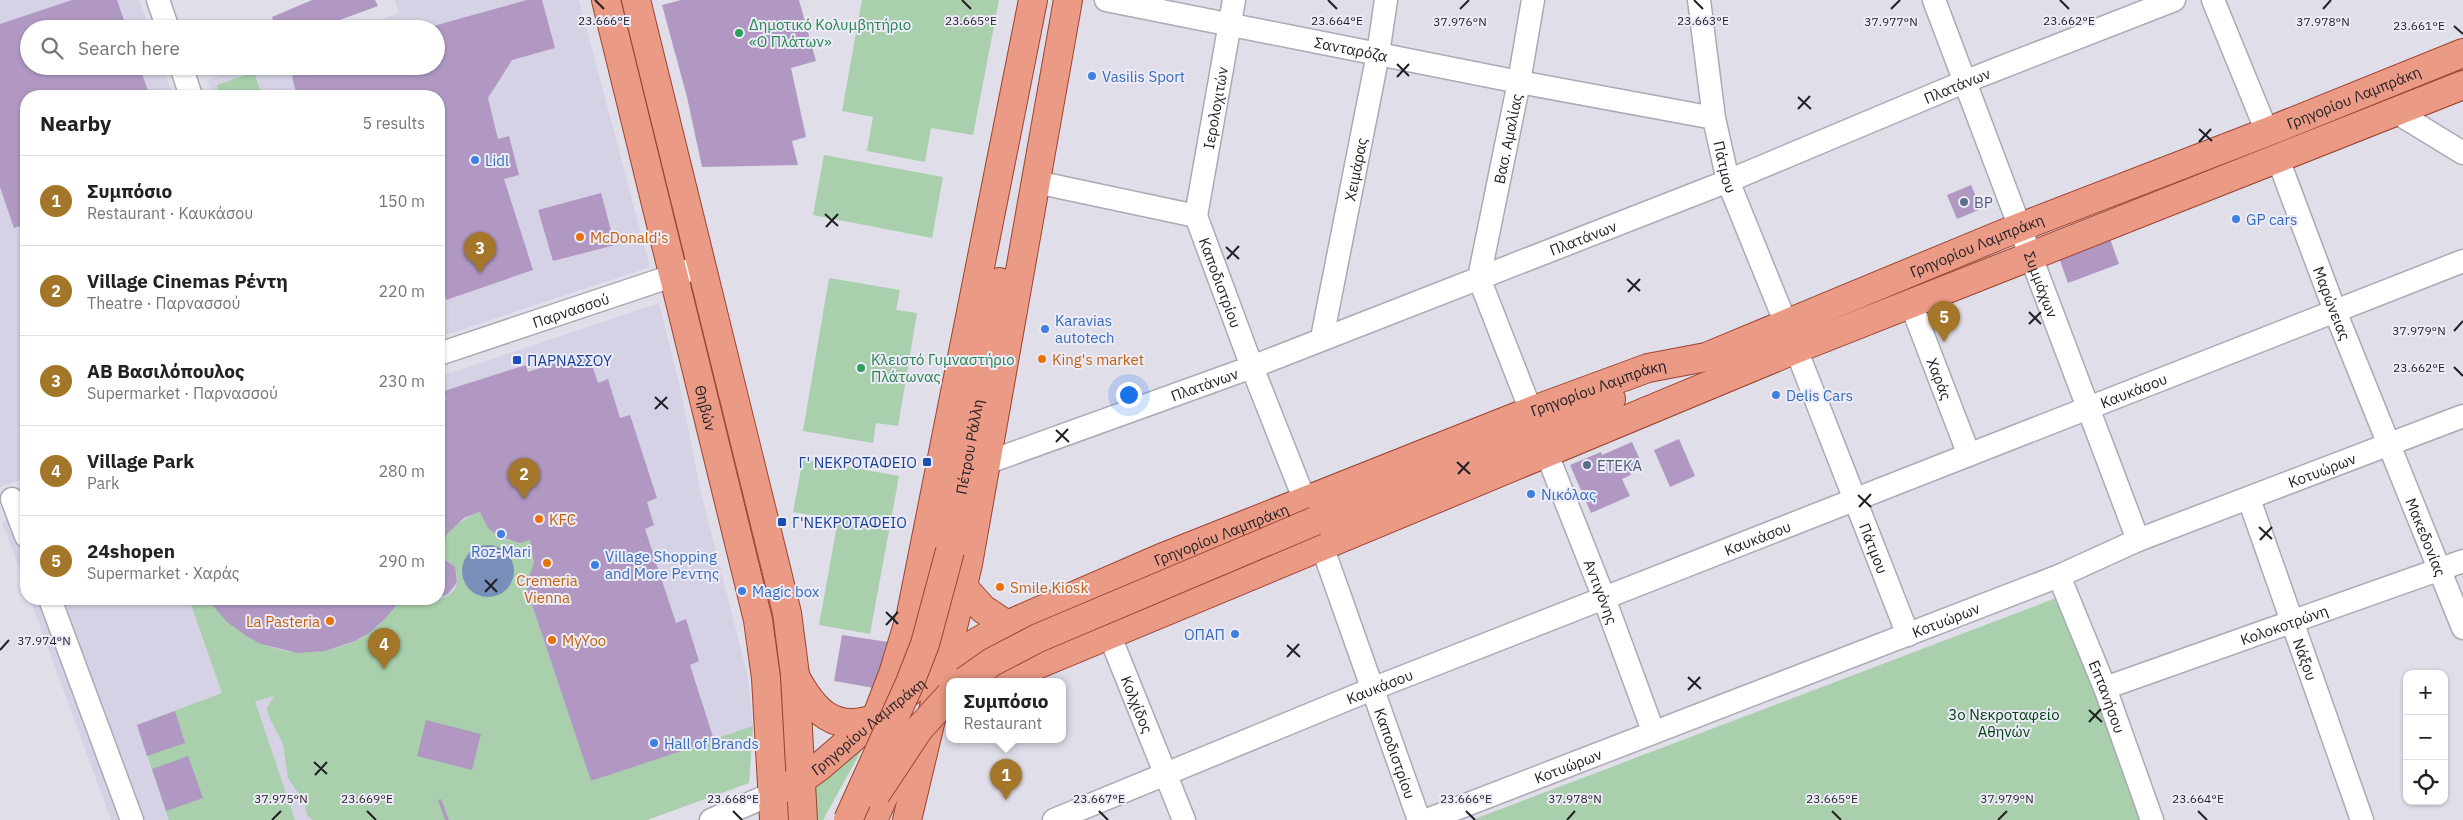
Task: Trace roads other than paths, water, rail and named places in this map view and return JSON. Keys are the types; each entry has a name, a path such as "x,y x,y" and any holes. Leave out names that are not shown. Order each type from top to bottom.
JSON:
{"main road":[{"name":"Θηβών","path":"606,0 758,620 766,678 774,807"},
{"name":"Θηβών","path":"636,0 787,613 795,675 803,820"},
{"name":"Πέτρου Ράλλη","path":"876,718 893,674 912,614 1033,0"},
{"name":"Πέτρου Ράλλη","path":"848,820 909,685 925,644 950,551 1049,0"},
{"name":"Πέτρου Ράλλη","path":"907,820 963,587 1068,0"},
{"name":"Γρηγορίου Λαμπράκη","path":"774,807 802,780 943,665 961,651 1007,625 1161,558 1314,523 1547,454 2020,228 2463,53"},
{"name":"Γρηγορίου Λαμπράκη","path":"1005,678 1110,635 1314,523 1531,411 1648,368 1706,357 1911,304 2463,85"},
{"path":"969,678 992,662 1038,638 1584,412 1706,357"},
{"path":"963,587 983,610 1007,625"},
{"path":"872,820 943,665"},
{"path":"795,675 803,692 814,704 834,719 851,725 876,718"},
{"path":"860,820 919,729 946,699"},
{"path":"921,766 938,731 946,723"}],"street":[{"path":"158,0 165,20"},
{"name":"Σανταρόζα","path":"1106,0 1519,82 1714,118"},
{"name":"Ιερολοχιτών","path":"1196,216 1234,0"},
{"name":"Χειμάρας","path":"1322,338 1378,54 1386,0"},
{"name":"Βασ. Αμαλίας","path":"1479,278 1519,82 1533,0"},
{"name":"Πάτμου","path":"1699,0 1714,118 1728,181 1908,635"},
{"name":"Συμμάχων","path":"1934,0 2090,407 2138,540"},
{"name":"Πλατάνων","path":"986,463 1252,367 1322,338 1728,181 1964,82 2174,0"},
{"path":"2213,0 2267,132"},
{"path":"184,75 189,90"},
{"path":"2396,112 2463,153"},
{"name":"Μαρώνειας","path":"2278,159 2335,311 2390,445"},
{"path":"1036,182 1196,216"},
{"name":"Καποδιστρίου","path":"1196,216 1252,367 1314,523 1419,820"},
{"name":"Καυκάσου","path":"1054,820 1372,689 2463,261"},
{"name":"Παρνασσού","path":"445,352 702,266"},
{"path":"1479,278 1531,411"},
{"name":"Χαράς","path":"1911,304 1968,455"},
{"name":"Κοτυώρων","path":"1427,820 2059,576 2138,540 2463,416"},
{"name":"Μακεδονίας","path":"2390,445 2463,628"},
{"name":"Αντιγόνης","path":"1547,454 1654,731"},
{"path":"13,499 20,519"},
{"name":"Νάξου","path":"2249,499 2362,820"},
{"name":"Κολοκοτρώνη","path":"2105,688 2463,560"},
{"name":"Επτανήσου","path":"2059,576 2105,688 2152,820"},
{"name":"Κολχίδος","path":"1091,589 1184,820"},
{"path":"52,605 132,820"},
{"path":"711,820 774,807"}],"water":[{"path":"488,545 498,547 506,553 512,561 514,571 512,581 506,589 498,595 488,597 478,595 470,589 464,581 462,571 464,561 470,553 478,547"}],"place":[{"name":"Δημοτικό Κολυμβητήριο «Ο Πλάτων»","path":"739,33"},
{"name":"Vasilis Sport","path":"1092,76"},
{"name":"Lidl","path":"475,160"},
{"name":"BP","path":"1964,202"},
{"name":"GP cars","path":"2236,219"},
{"name":"McDonald's","path":"580,237"},
{"name":"ΑΒ Βασιλόπουλος","path":"480,273"},
{"name":"Karavias autotech","path":"1045,329"},
{"name":"24shopen","path":"1944,342"},
{"name":"King's market","path":"1042,359"},
{"name":"ΠΑΡΝΑΣΣΟΥ","path":"517,360"},
{"name":"Κλειστό Γυμναστήριο Πλάτωνας","path":"861,368"},
{"name":"Delis Cars","path":"1776,395"},
{"name":"Γ' ΝΕΚΡΟΤΑΦΕΙΟ","path":"927,462"},
{"name":"ΕΤΕΚΑ","path":"1587,465"},
{"name":"Νικόλας","path":"1531,494"},
{"name":"Village Cinemas Ρέντη","path":"524,499"},
{"name":"KFC","path":"539,519"},
{"name":"Γ'ΝΕΚΡΟΤΑΦΕΙΟ","path":"782,522"},
{"name":"Roz-Mari","path":"501,534"},
{"name":"Cremeria Vienna","path":"547,563"},
{"name":"Village Shopping and More Ρεντης","path":"595,565"},
{"name":"Smile Kiosk","path":"1000,587"},
{"name":"Magic box","path":"742,591"},
{"name":"La Pasteria","path":"330,621"},
{"name":"ΟΠΑΠ","path":"1235,634"},
{"name":"MyYoo","path":"552,640"},
{"name":"Village Park","path":"384,669"},
{"name":"Hall of Brands","path":"654,743"},
{"name":"Συμπόσιο","path":"1006,800"}],"park label":[{"name":"3ο Νεκροταφείο Αθηνών","path":"2004,722"}]}
